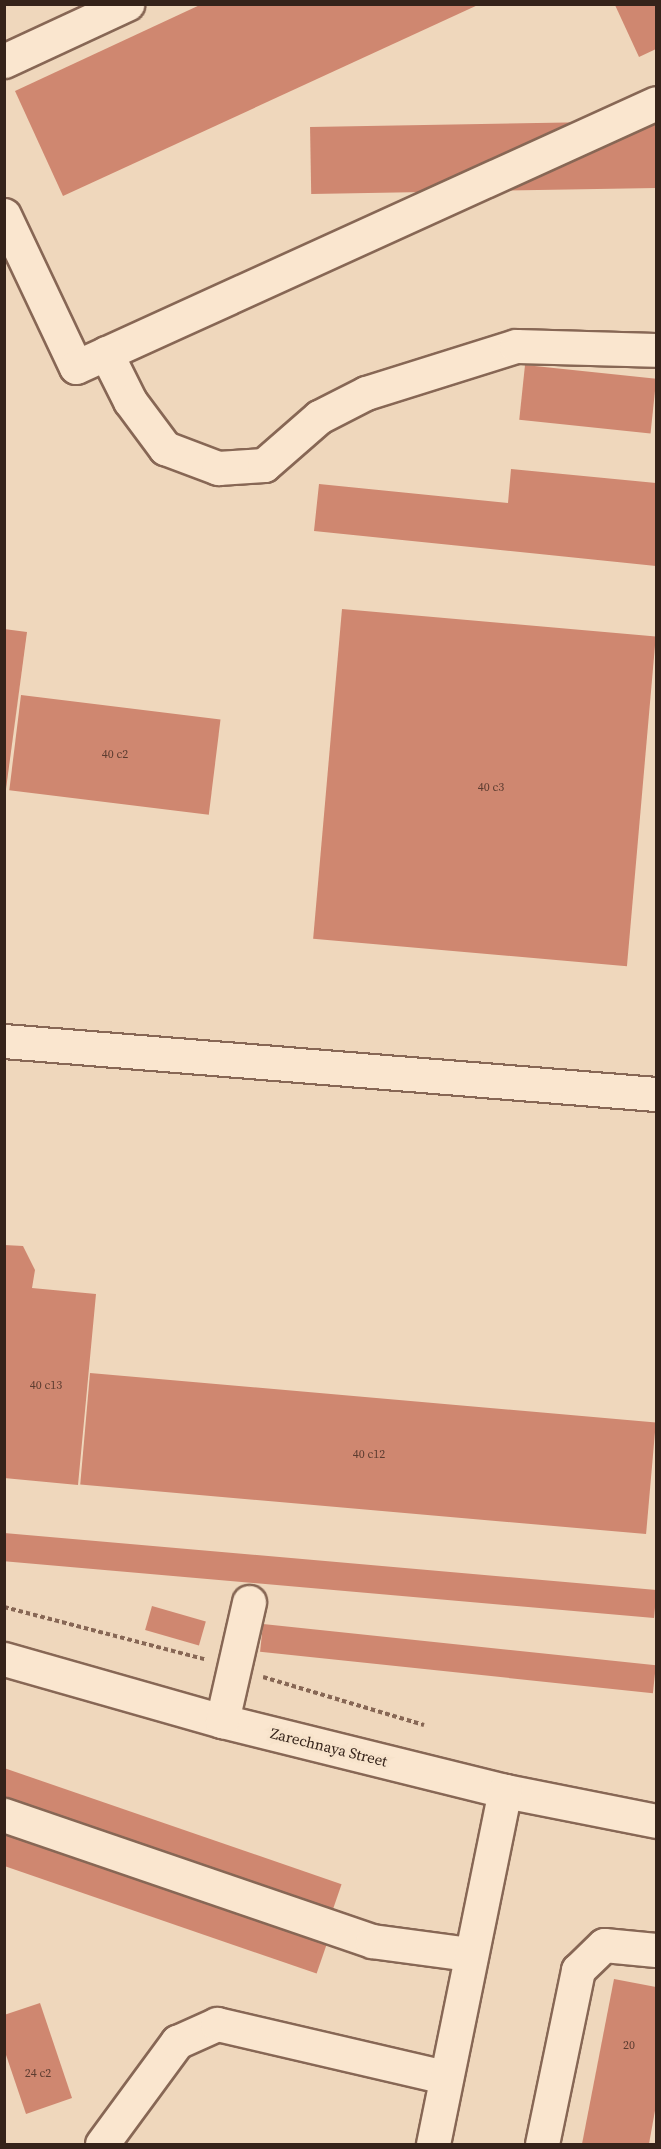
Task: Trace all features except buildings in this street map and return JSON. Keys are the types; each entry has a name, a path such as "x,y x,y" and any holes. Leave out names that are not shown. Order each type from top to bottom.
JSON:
{"street":[{"path":"4,61 127,4"},
{"path":"4,215 76,367 657,103"},
{"path":"106,353 130,401 165,448 218,468 264,465 319,417 366,393 516,346 657,350"},
{"path":"4,1041 657,1094"},
{"path":"222,1721 249,1602"},
{"name":"Zarechnaya Street","path":"4,1659 222,1721 505,1791 657,1821"},
{"path":"433,2145 470,1954 505,1791"},
{"path":"4,1815 372,1941 470,1954"},
{"path":"542,2145 578,1970 589,1953 604,1945 657,1950"},
{"path":"102,2145 177,2042 216,2024 445,2077"}]}
